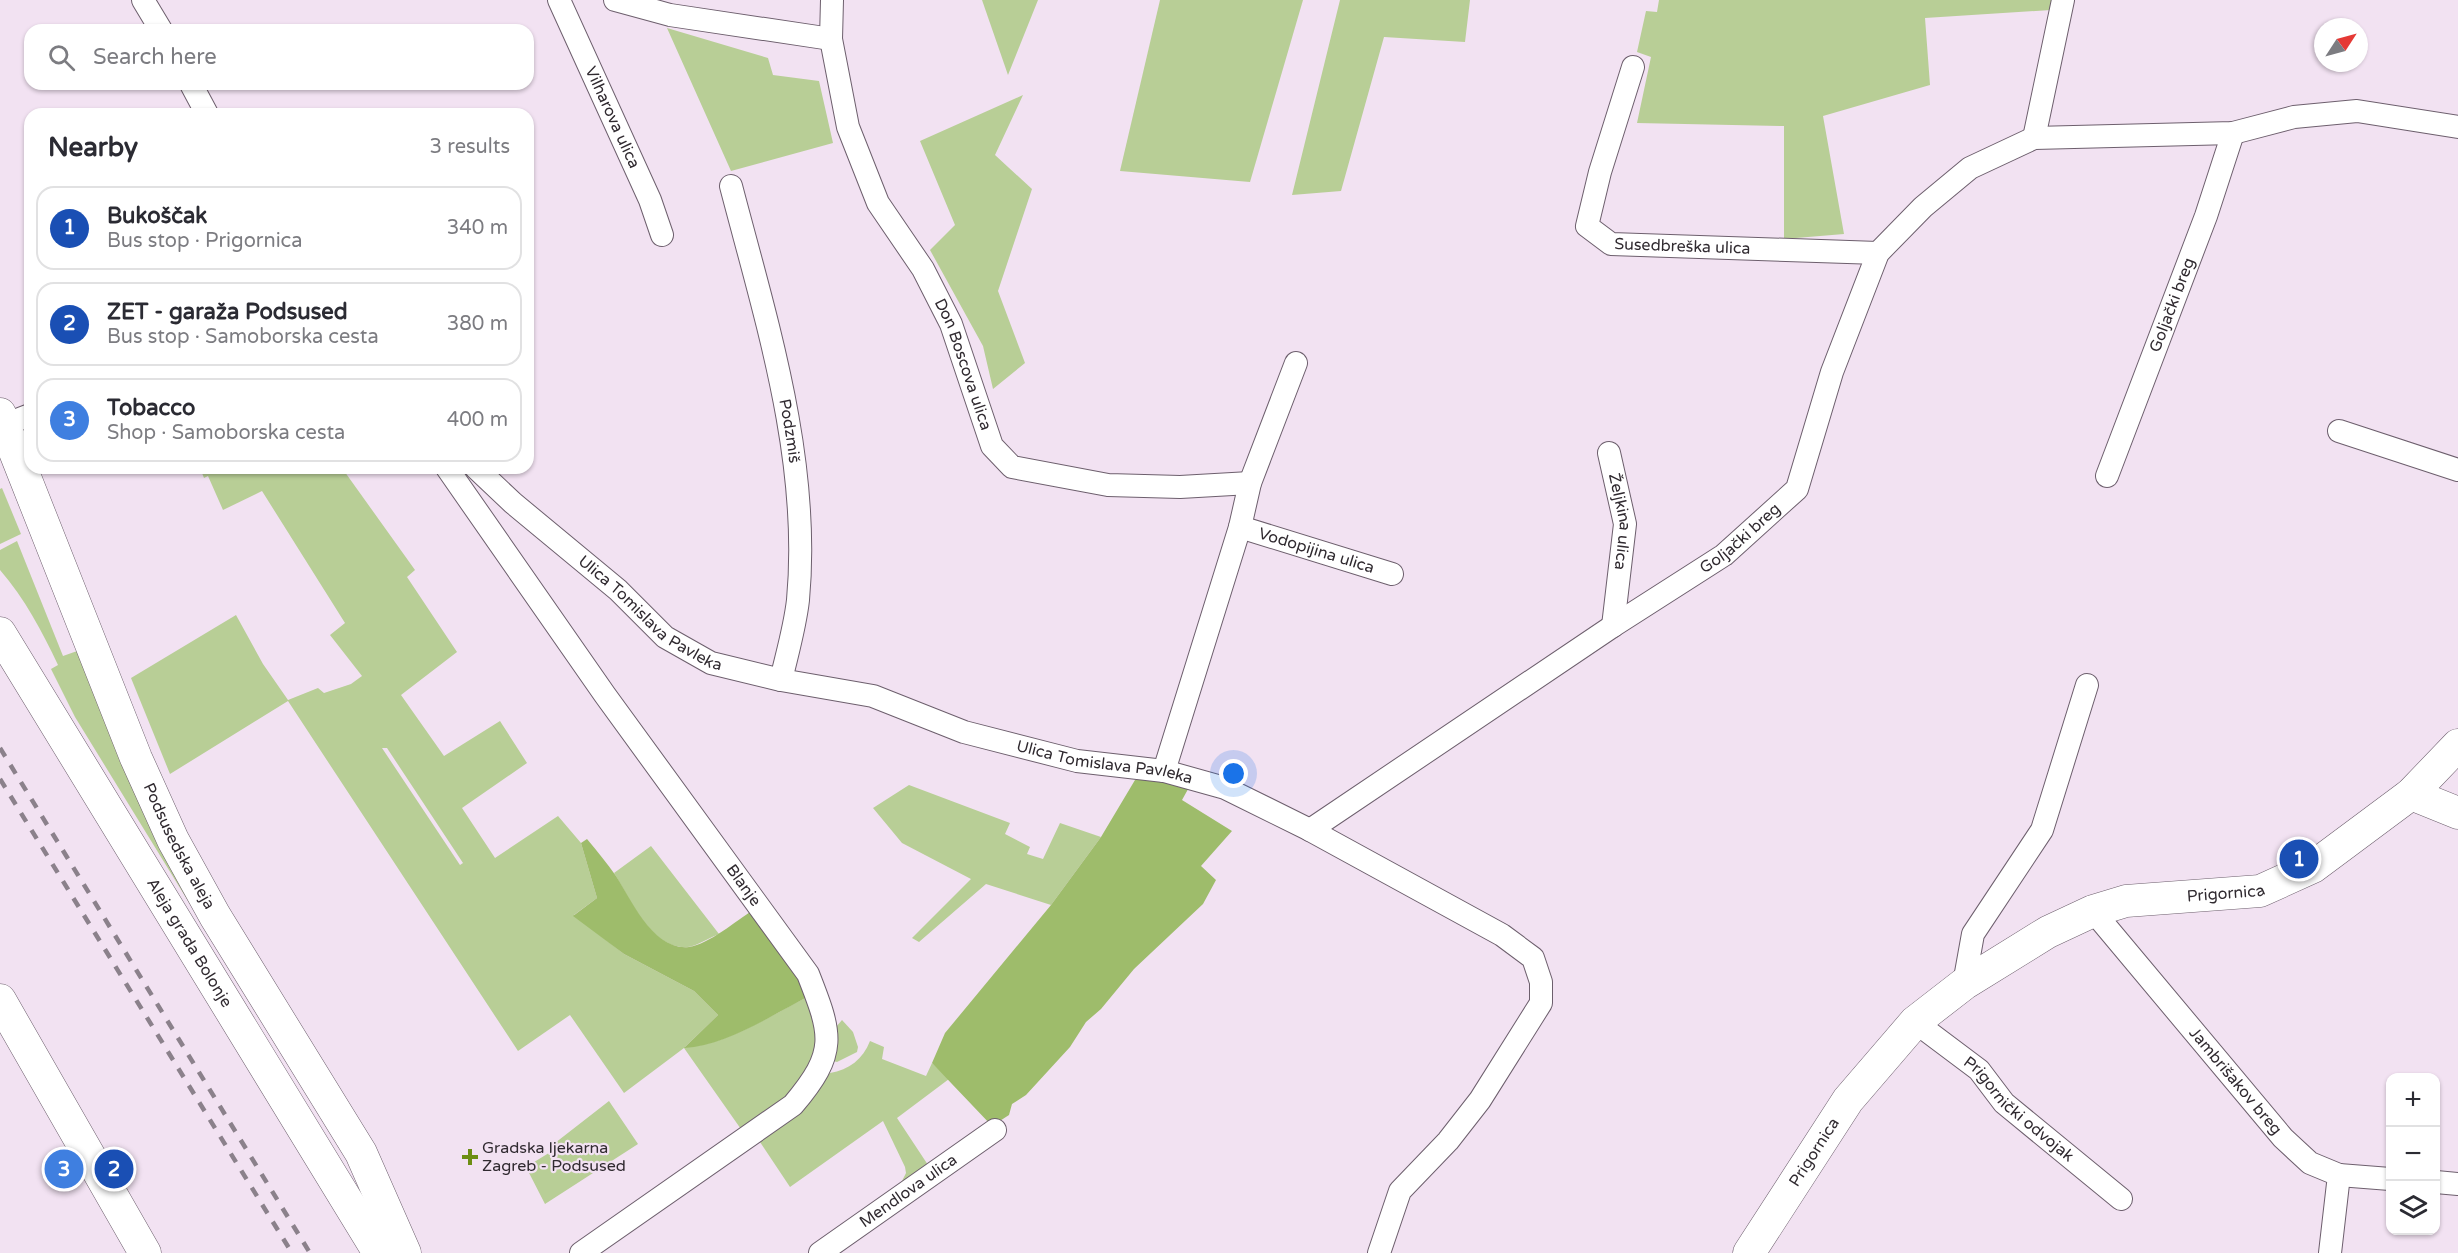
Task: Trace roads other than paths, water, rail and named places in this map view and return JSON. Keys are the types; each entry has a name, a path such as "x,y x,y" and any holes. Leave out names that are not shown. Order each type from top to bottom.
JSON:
{"street":[{"path":"143,0 157,24"},
{"name":"Vilharova ulica","path":"559,0 651,200 662,235"},
{"path":"615,0 670,15 831,39"},
{"name":"Don Boscova ulica","path":"832,0 831,39 848,126 878,203 922,269 951,324 992,446 1012,467 1108,485 1180,487 1250,483"},
{"path":"2034,138 2058,13 2063,0"},
{"name":"Susedbreška ulica","path":"1633,67 1600,172 1587,226 1611,244 1878,253"},
{"path":"195,90 204,108"},
{"name":"Goljački breg","path":"1310,830 1613,626 1724,555 1797,489 1832,372 1878,253 1923,207 1970,168 2034,138 2233,133 2294,117 2358,111 2458,127"},
{"name":"Goljački breg","path":"2107,476 2206,216 2233,133"},
{"name":"Podzmiš","path":"731,186 771,342 795,463 799,530 798,601 781,681"},
{"path":"1164,771 1240,527 1250,483 1296,363"},
{"name":"Podsusedska aleja","path":"11,418 24,453"},
{"path":"2340,431 2458,470"},
{"name":"Željkina ulica","path":"1609,453 1625,524 1613,626"},
{"name":"Podsusedska aleja","path":"32,474 136,758 173,840 215,916 337,1111 376,1185 405,1253"},
{"name":"Blanje","path":"451,474 605,695 807,974 826,1020 826,1048 816,1078 793,1105 581,1253"},
{"name":"Ulica Tomislava Pavleka","path":"482,474 513,503 618,590 665,637 711,663 781,681 873,696 964,732 1077,761 1164,771 1225,788 1310,830 1502,935 1533,958 1541,982 1541,1003 1480,1100 1448,1141 1400,1191 1379,1253"},
{"name":"Vodopijina ulica","path":"1240,527 1392,574"},
{"name":"Aleja grada Bolonje","path":"0,633 379,1253"},
{"path":"1964,984 1973,934 2042,830 2087,685"},
{"name":"Prigornica","path":"1749,1253 1848,1100 1916,1022 1964,984 2048,932 2093,911 2126,901 2260,891 2313,867 2411,794 2458,745"},
{"path":"2411,794 2458,813"},
{"name":"Jambrišakov breg","path":"2093,911 2283,1138 2310,1163 2339,1175 2386,1179"},
{"path":"0,1000 146,1253"},
{"name":"Prigornički odvojak","path":"1916,1022 1979,1070 2004,1103 2121,1200"},
{"name":"Mendlova ulica","path":"820,1253 995,1130"},
{"path":"2330,1253 2339,1175"},
{"path":"2440,1182 2458,1184"}],"railway":[{"path":"0,748 310,1253"},
{"path":"0,779 292,1253"}],"place":[{"name":"Bukoščak","path":"2299,859"},
{"name":"Gradska ljekarna Zagreb - Podsused","path":"470,1157"},
{"name":"Tobacco","path":"64,1169"},
{"name":"ZET - garaža Podsused","path":"114,1169"}]}
